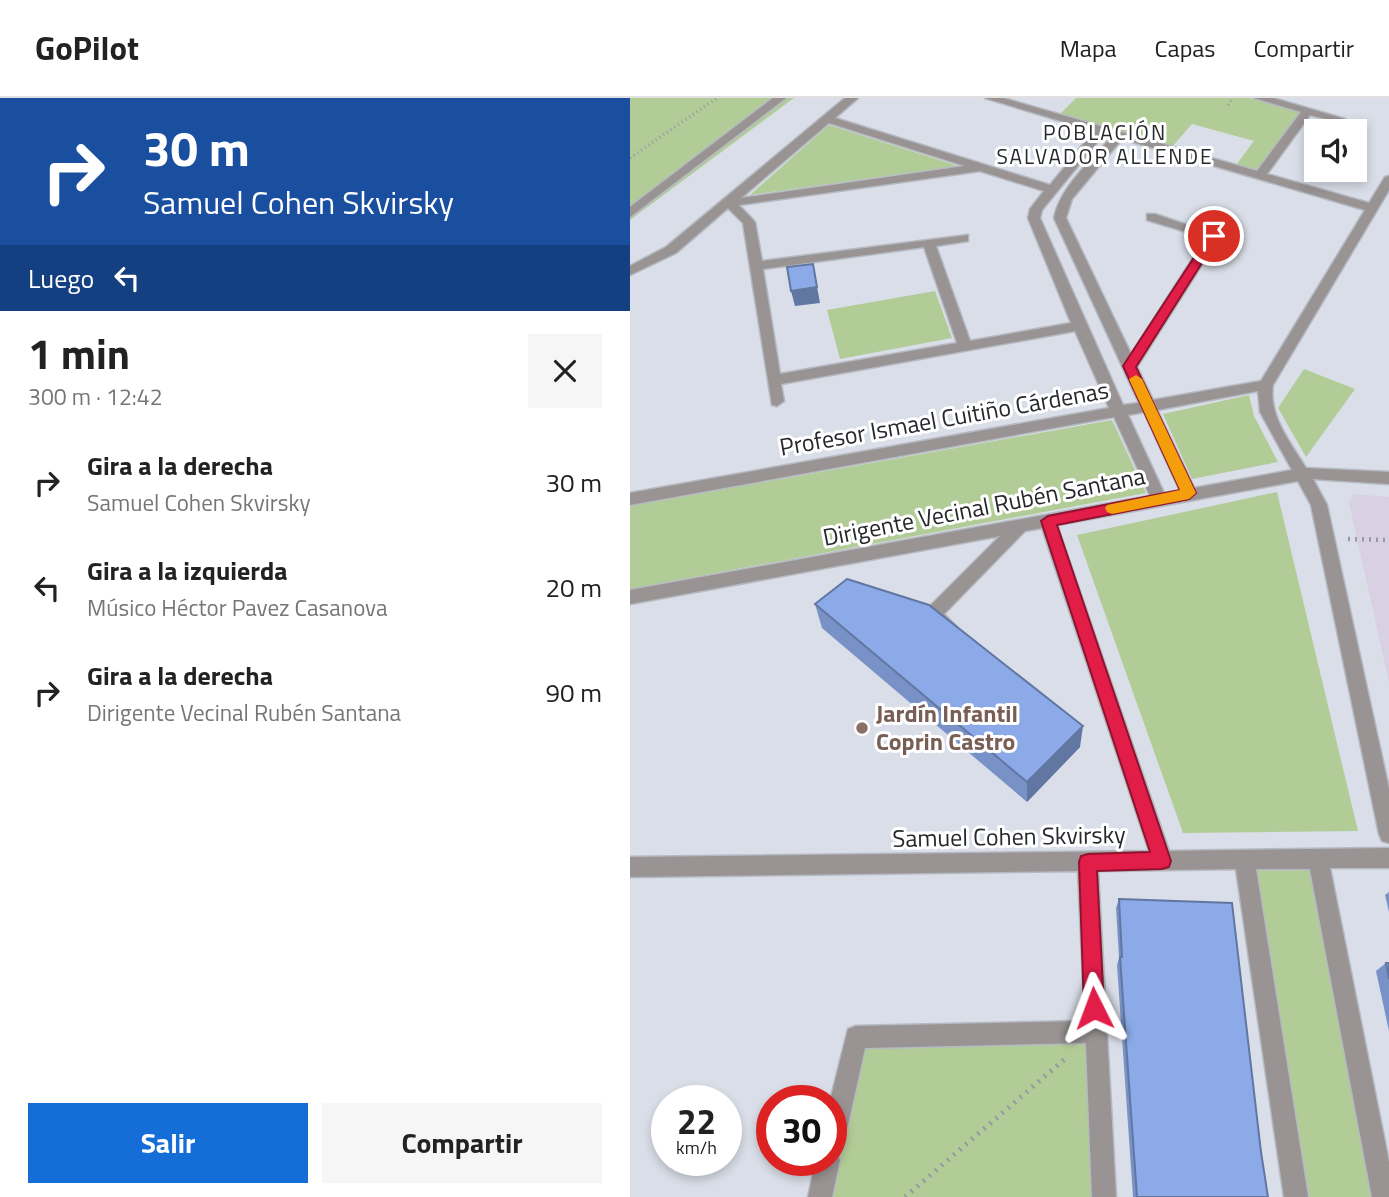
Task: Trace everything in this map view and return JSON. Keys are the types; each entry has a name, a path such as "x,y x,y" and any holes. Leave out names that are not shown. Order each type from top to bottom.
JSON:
{"street":[{"path":"630,212 780,98"},
{"path":"630,271 671,250 852,98"},
{"path":"991,98 1372,208"},
{"path":"1260,98 1339,119"},
{"path":"1260,176 1308,110"},
{"path":"827,119 1051,189"},
{"path":"1101,130 1035,209 1034,218 1079,326 1159,499"},
{"path":"1119,135 1067,198 1060,218 1189,493"},
{"path":"730,203 982,167"},
{"path":"1389,180 1266,385 1264,400 1269,415 1318,505 1389,834"},
{"path":"730,203 749,222 777,401"},
{"path":"1151,217 1235,243"},
{"path":"1130,366 1214,236"},
{"path":"756,265 964,238"},
{"path":"929,243 965,347"},
{"path":"774,380 1079,326"},
{"name":"Profesor Ismael Cuitiño Cárdenas","path":"630,499 1266,385"},
{"name":"Dirigente Vecinal Rubén Santana","path":"630,597 1303,474 1389,478"},
{"path":"1048,521 1162,861"},
{"path":"962,639 933,614 1020,526"},
{"name":"Samuel Cohen Skvirsky","path":"630,867 1389,858"},
{"path":"1318,859 1384,1197"},
{"path":"1245,861 1296,1197"},
{"path":"1088,862 1104,1197"},
{"path":"845,1085 856,1037 1095,1032"},
{"path":"820,1197 825,1176"}],"path":[{"path":"630,158 717,98"},
{"path":"1227,106 1233,98"},
{"path":"1326,539 1389,540"},
{"path":"905,1197 1095,1032"}],"shaded area":[{"path":"1353,494 1389,497 1389,682 1349,503"}],"green space":[{"path":"630,98 794,98 630,220"},
{"path":"1076,98 1249,98 1300,112 1256,171 1236,165 1254,141 1192,124 1172,147 1060,114"},
{"path":"829,125 958,166 750,195"},
{"path":"935,291 952,338 840,359 827,310"},
{"path":"1304,369 1355,389 1306,457 1278,408"},
{"path":"1249,395 1254,416 1278,462 1192,479 1163,414"},
{"path":"1112,420 1146,493 630,589 630,506"},
{"path":"1277,492 1358,831 1183,833 1077,535"},
{"path":"1310,869 1373,1197 1306,1197 1256,870"},
{"path":"1086,1043 1093,1197 831,1197 836,1176 847,1176 847,1125 864,1048"}],"building":[{"path":"813,264 817,287 791,291 787,267"},
{"path":"847,579 929,605 1083,726 1027,782 815,604"},
{"path":"1119,899 1232,903 1268,1197 1137,1197 1120,957"}],"slow traffic":[{"path":"1112,508 1189,493 1136,379"}],"place":[{"name":"Jardín Infantil Coprin Castro","path":"862,728"}],"district":[{"name":"POBLACIÓN SALVADOR ALLENDE","path":"1105,145"}],"route":[{"path":"1094,1008 1088,862 1162,861 1048,521 1189,493 1130,366 1214,236"}]}
